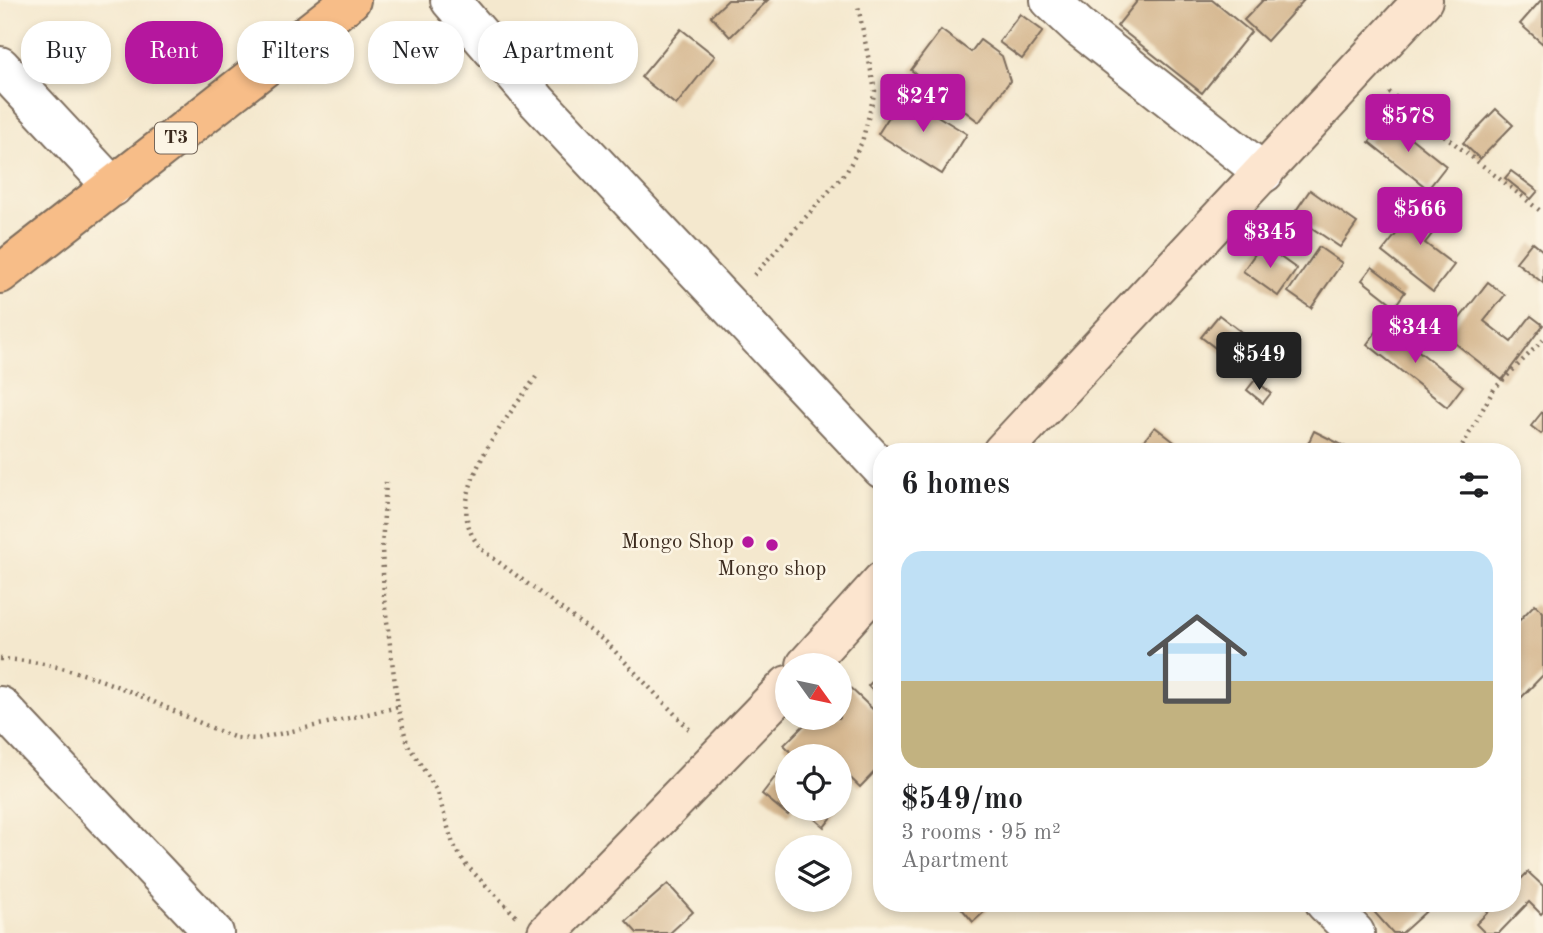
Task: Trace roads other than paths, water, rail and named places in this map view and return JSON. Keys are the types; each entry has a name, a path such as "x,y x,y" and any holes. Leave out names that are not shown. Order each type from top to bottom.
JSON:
{"highway":[{"name":"T3","path":"0,274 352,0"}],"street":[{"path":"450,0 537,101 873,460"},
{"path":"1050,0 1079,27 1264,173"},
{"path":"1010,443 1423,0"},
{"path":"0,66 113,187"},
{"path":"817,653 873,590"},
{"path":"536,929 719,759 775,699"},
{"path":"0,706 214,933"},
{"path":"1334,912 1355,933"}],"place":[{"name":"Mongo Shop","path":"748,542"},
{"name":"Mongo shop","path":"772,545"}]}
